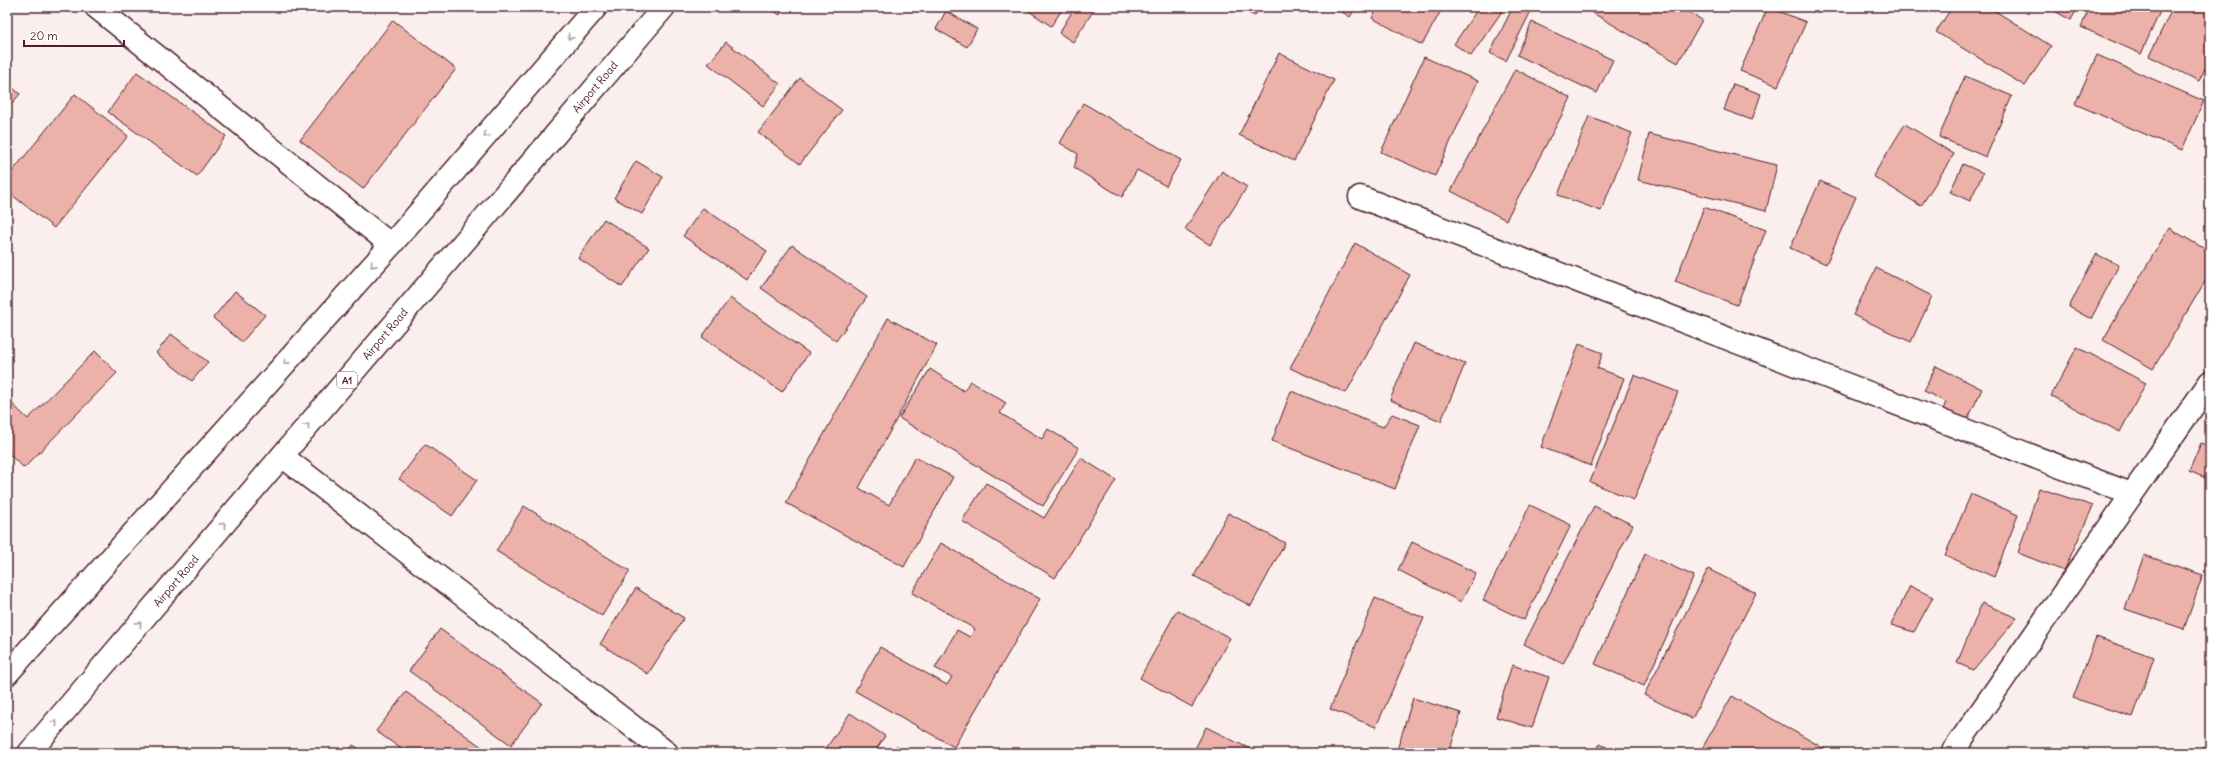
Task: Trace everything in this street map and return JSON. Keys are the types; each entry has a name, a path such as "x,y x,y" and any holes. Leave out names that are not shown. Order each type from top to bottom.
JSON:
{"main road":[{"path":"96,7 391,245"},
{"path":"7,674 391,245 596,7"},
{"name":"Airport Road","path":"29,753 664,7"},
{"path":"1360,197 2131,494"},
{"path":"1952,753 2210,382"},
{"path":"282,456 667,753"}],"building":[{"path":"768,7 785,7 780,15"},
{"path":"1023,7 1064,7 1051,26"},
{"path":"1075,7 1096,7 1073,42 1059,33"},
{"path":"1236,7 1259,7 1255,16"},
{"path":"1334,7 1356,7 1350,17"},
{"path":"1378,7 1443,7 1422,45 1372,18"},
{"path":"1479,7 1505,7 1471,56 1454,44"},
{"path":"1513,7 1533,7 1506,61 1490,53"},
{"path":"1587,7 1680,7 1702,20 1678,63 1586,9"},
{"path":"1768,7 1806,22 1778,86 1740,71"},
{"path":"1882,7 1894,7 1891,12"},
{"path":"1952,7 1989,7 2051,46 2025,86 1936,32"},
{"path":"2047,7 2078,7 2071,20"},
{"path":"2090,7 2162,7 2141,54 2081,27"},
{"path":"2173,7 2205,7 2210,9 2210,58 2199,81 2149,56"},
{"path":"946,11 977,29 967,47 936,29"},
{"path":"393,20 456,69 363,189 300,140"},
{"path":"1532,22 1613,60 1597,93 1517,55"},
{"path":"726,42 780,84 763,106 708,64"},
{"path":"1279,53 1334,80 1294,161 1239,135"},
{"path":"2097,55 2204,101 2182,150 2075,104"},
{"path":"1424,57 1478,81 1435,176 1381,152"},
{"path":"1515,69 1571,98 1506,220 1451,191"},
{"path":"137,72 226,136 197,176 108,112"},
{"path":"1965,76 2012,96 1986,157 1939,137"},
{"path":"800,78 842,110 800,164 758,132"},
{"path":"7,83 20,94 7,109"},
{"path":"1733,84 1761,94 1752,120 1724,110"},
{"path":"75,94 128,136 54,228 7,191 7,178"},
{"path":"1083,103 1181,160 1166,186 1137,170 1122,197 1074,168 1078,154 1060,143"},
{"path":"1589,116 1632,133 1601,211 1558,195"},
{"path":"1905,124 1954,154 1921,206 1873,176"},
{"path":"1649,134 1777,165 1766,211 1638,180"},
{"path":"636,161 663,177 642,214 614,198"},
{"path":"1963,164 1983,173 1970,201 1950,192"},
{"path":"1222,171 1247,187 1210,245 1185,229"},
{"path":"1820,181 1856,197 1826,264 1790,248"},
{"path":"1704,207 1766,230 1737,305 1675,282"},
{"path":"703,208 767,251 747,280 683,236"},
{"path":"604,219 649,248 622,287 578,258"},
{"path":"2169,228 2210,252 2210,273 2153,369 2103,340"},
{"path":"1355,243 1410,275 1346,393 1290,368"},
{"path":"792,245 867,297 836,341 761,288"},
{"path":"2096,254 2119,265 2091,319 2069,307"},
{"path":"1876,268 1932,296 1911,342 1853,315"},
{"path":"235,291 265,315 242,342 213,318"},
{"path":"730,298 809,353 782,392 702,337"},
{"path":"888,318 937,345 859,488 889,505 915,457 953,477 904,567 786,503"},
{"path":"171,334 208,362 192,381 156,353"},
{"path":"1414,343 1465,364 1441,421 1390,400"},
{"path":"1579,344 1603,353 1597,368 1624,378 1591,466 1541,447"},
{"path":"2077,347 2146,383 2120,432 2051,396"},
{"path":"95,351 117,373 24,468 7,452 7,399 28,419"},
{"path":"1936,366 1982,389 1966,423 1942,412 1946,402 1924,391"},
{"path":"930,369 964,391 970,381 1006,403 1000,413 1042,439 1048,429 1079,448 1043,506 899,418"},
{"path":"1634,375 1678,392 1634,500 1590,482"},
{"path":"1291,391 1383,427 1392,414 1420,425 1395,489 1272,441"},
{"path":"2201,443 2210,447 2210,480 2189,471"},
{"path":"425,444 477,480 452,516 399,479"},
{"path":"1081,458 1116,480 1055,578 962,521 986,483 1044,518"},
{"path":"2039,488 2093,506 2064,571 2018,553"},
{"path":"1971,494 2018,515 1994,577 1945,555"},
{"path":"1530,505 1571,525 1524,620 1483,600"},
{"path":"524,506 630,571 602,616 496,551"},
{"path":"1594,506 1633,525 1563,664 1524,644"},
{"path":"1228,513 1285,543 1251,606 1194,576"},
{"path":"1412,542 1476,573 1461,602 1398,570"},
{"path":"941,543 1040,599 954,747 855,691 880,647 947,685 952,677 935,668 957,630 970,637 975,629 912,593"},
{"path":"1645,554 1694,576 1644,686 1595,664"},
{"path":"2144,555 2203,575 2184,629 2125,609"},
{"path":"1708,569 1756,593 1692,719 1644,695"},
{"path":"1910,586 1933,597 1914,632 1891,625"},
{"path":"636,588 684,618 648,674 600,644"},
{"path":"1375,598 1424,618 1376,727 1330,709"},
{"path":"1982,603 2017,618 1973,670 1957,663"},
{"path":"1177,610 1230,638 1192,707 1140,678"},
{"path":"440,629 542,703 511,745 409,671"},
{"path":"2096,637 2154,657 2133,717 2073,698"},
{"path":"1512,665 1549,677 1532,728 1496,717"},
{"path":"406,692 490,753 407,753 376,731"},
{"path":"1732,696 1832,753 1700,752"},
{"path":"1413,698 1461,713 1449,753 1396,753"},
{"path":"850,713 885,736 874,753 823,753"},
{"path":"1206,727 1258,753 1193,753"},
{"path":"1600,744 1618,753 1595,753"},
{"path":"353,745 366,753 348,753"},
{"path":"896,746 907,753 892,753"},
{"path":"2203,747 2210,750 2210,753 2200,753"}]}
